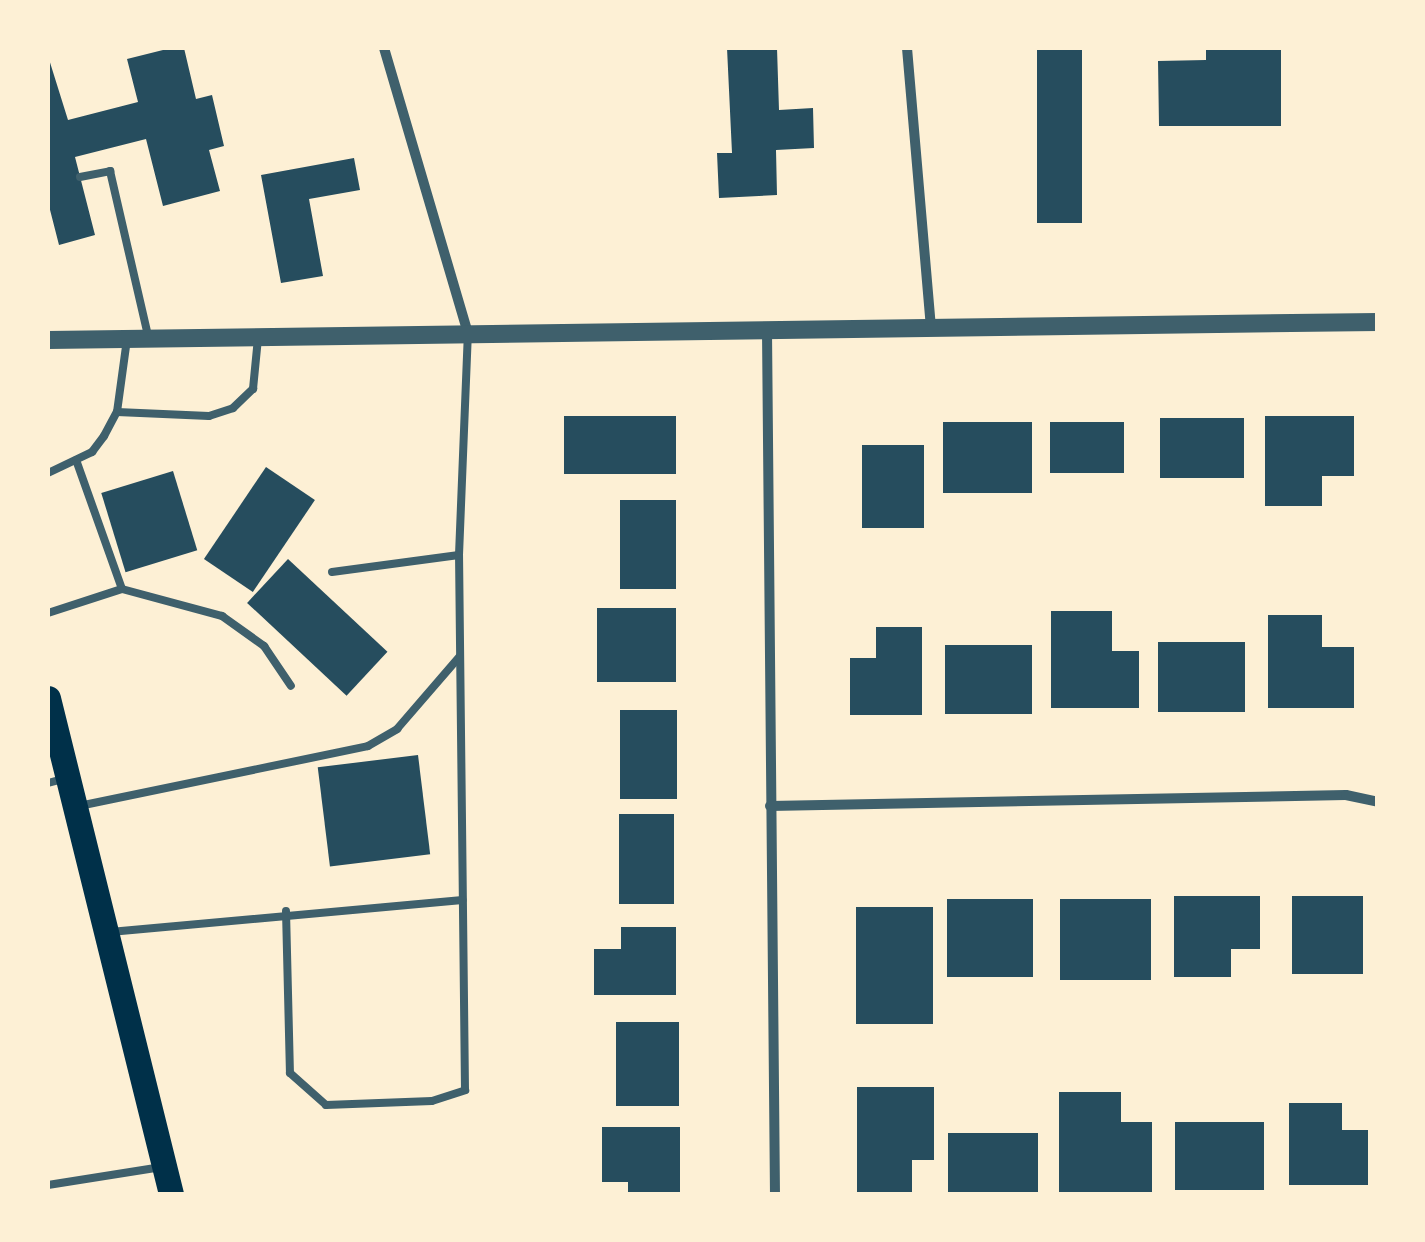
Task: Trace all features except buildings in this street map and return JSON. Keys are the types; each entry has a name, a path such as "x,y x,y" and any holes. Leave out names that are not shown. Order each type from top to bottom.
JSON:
{"main road":[{"path":"48,698 58,780 74,807 171,1194"}],"street":[{"path":"384,48 468,334"},
{"path":"907,48 931,327"},
{"path":"48,340 1378,322"},
{"path":"766,331 776,1194"},
{"path":"770,806 1346,796 1378,802"}],"lane":[{"path":"80,177 110,170 148,339"},
{"path":"286,912 290,1072 326,1105 432,1101 465,1090 459,555 468,334"},
{"path":"118,412 209,416 233,408 252,389 258,337"},
{"path":"48,474 92,452 118,412 127,339"},
{"path":"76,460 122,588"},
{"path":"332,572 459,555"},
{"path":"48,613 122,588 222,616 264,646 291,686"},
{"path":"74,807 368,746 396,730 461,654"},
{"path":"106,932 286,912 463,900"},
{"path":"48,1185 164,1166"}]}
